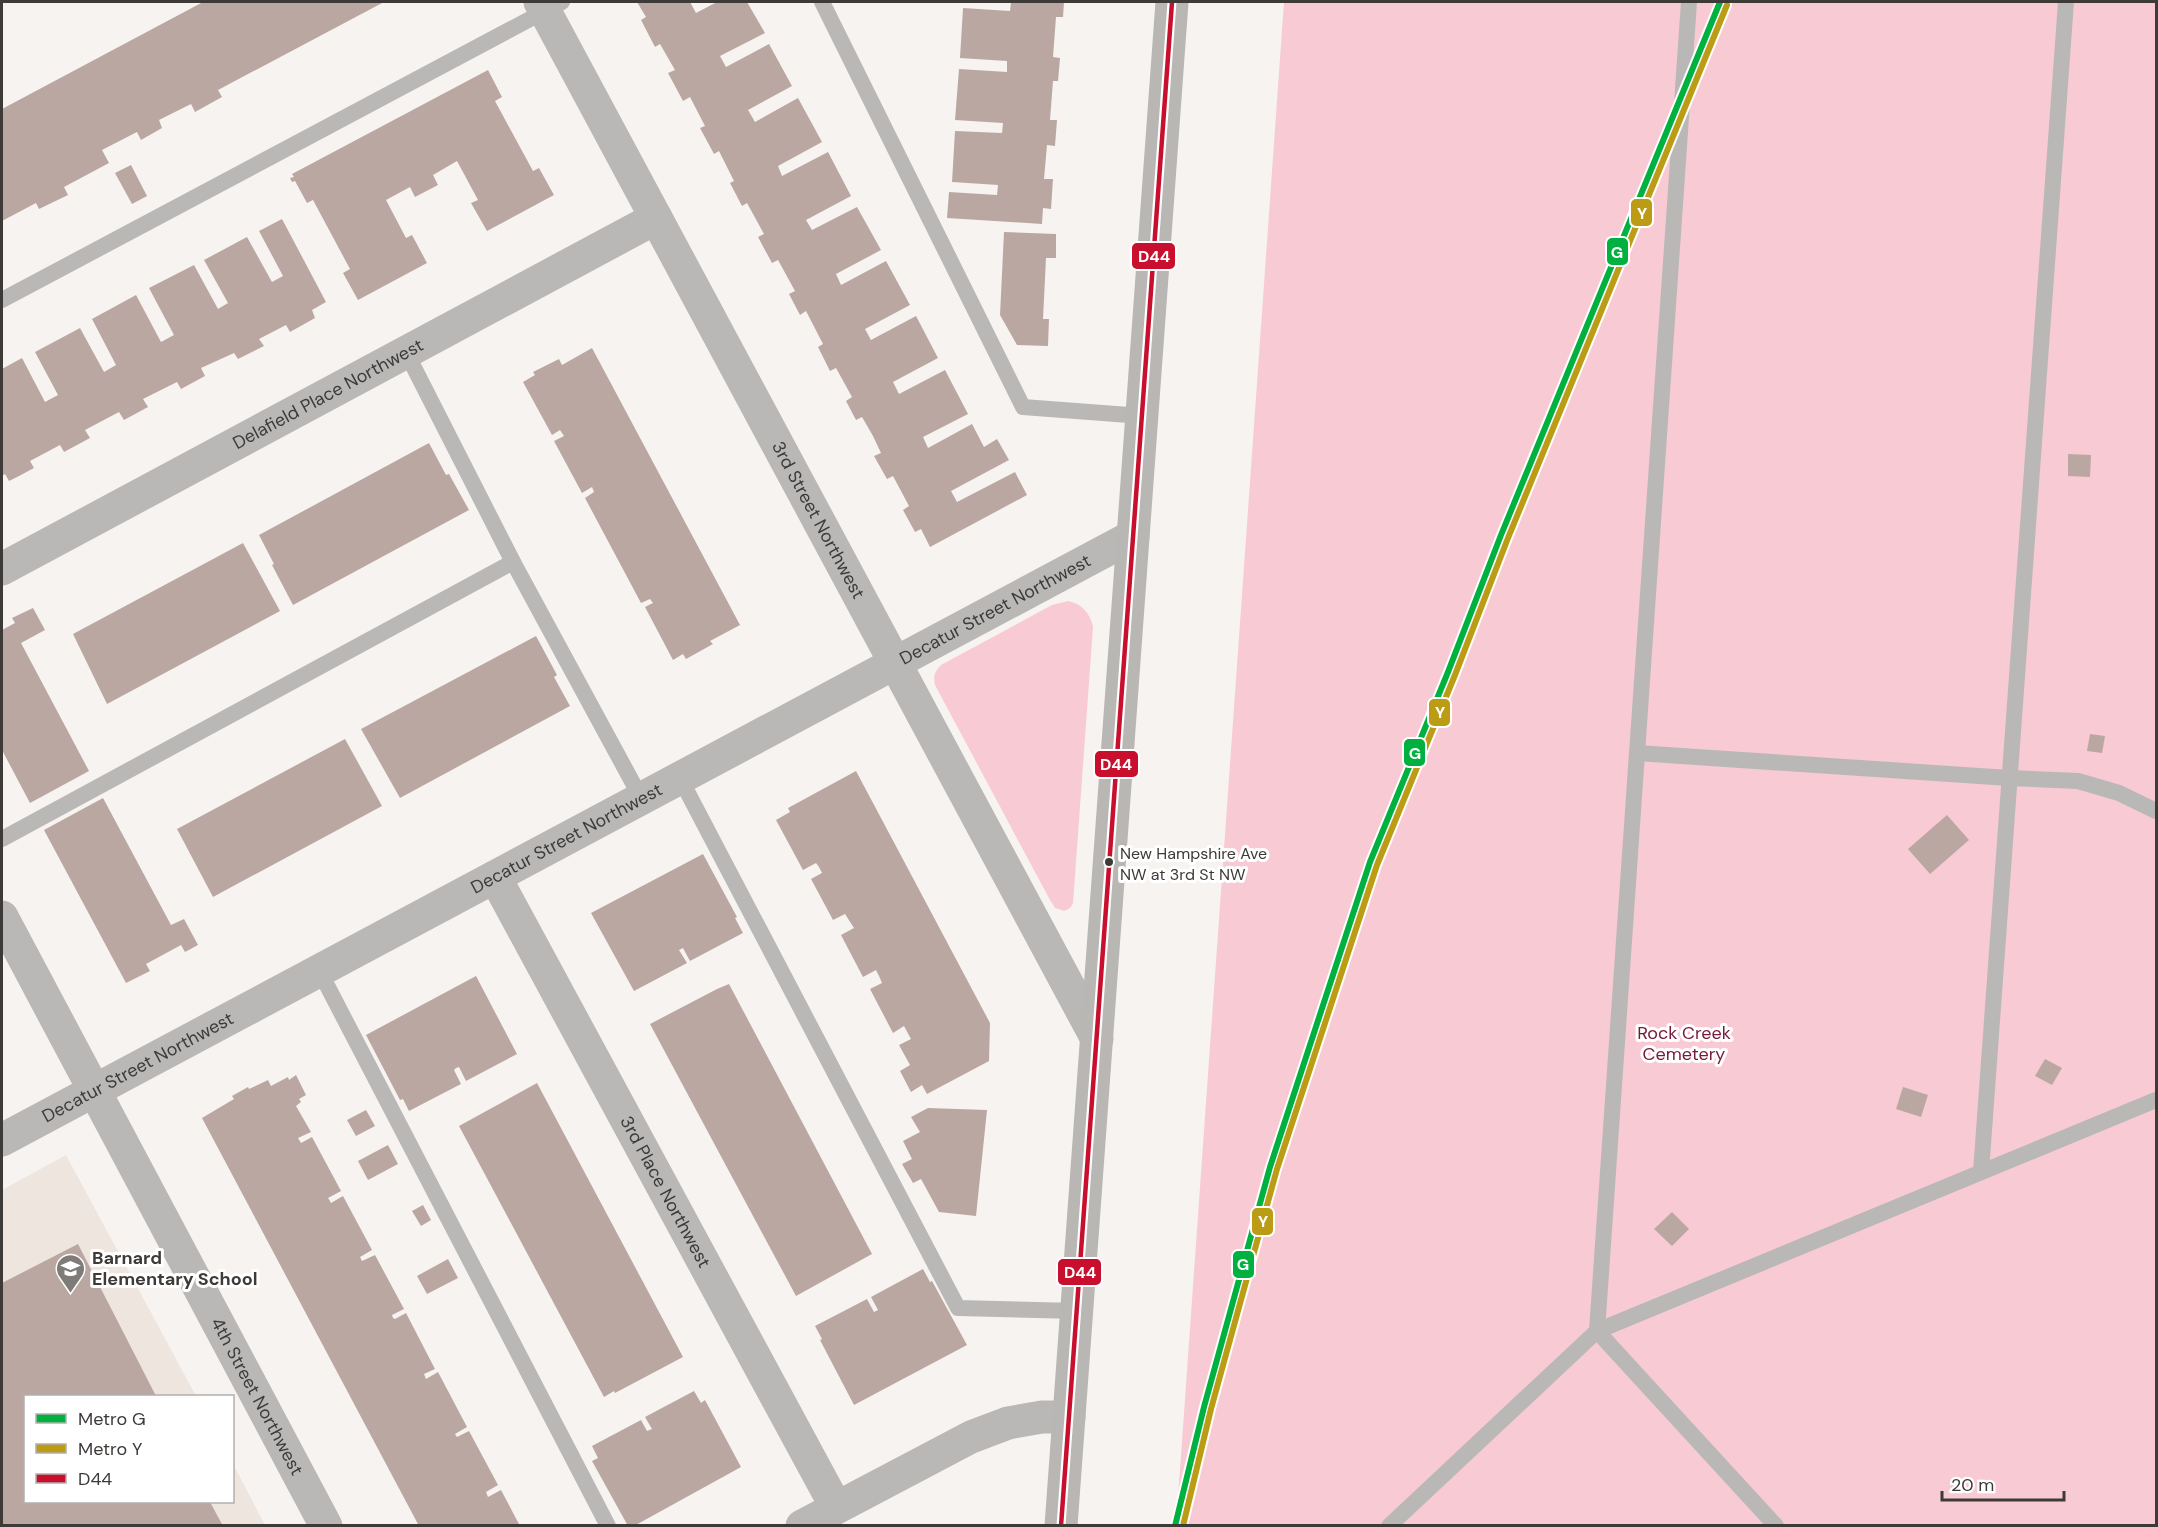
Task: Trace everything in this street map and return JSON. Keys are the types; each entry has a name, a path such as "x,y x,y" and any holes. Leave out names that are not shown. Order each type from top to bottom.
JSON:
{"main road":[{"path":"1061,1526 1172,2"}],"street":[{"name":"3rd Street Northwest","path":"549,4 656,218 1097,1039"},
{"name":"Delafield Place Northwest","path":"2,569 656,218"},
{"name":"Decatur Street Northwest","path":"2,1140 1133,536"},
{"name":"3rd Place Northwest","path":"495,877 836,1507"},
{"name":"4th Street Northwest","path":"2,917 326,1526"},
{"path":"802,1526 971,1437 1008,1423 1042,1417 1069,1417"}],"lane":[{"path":"822,2 1023,407 1142,416"},
{"path":"1689,2 1597,1331 1776,1526"},
{"path":"1981,1172 2066,2"},
{"path":"2,300 549,4"},
{"path":"406,352 513,562 641,798"},
{"path":"2,839 513,562"},
{"path":"1637,753 2078,781 2119,793 2157,811"},
{"path":"680,778 958,1308 1077,1311"},
{"path":"320,970 608,1526"},
{"path":"1389,1526 1597,1331 2157,1100"}],"shaded area":[{"name":"Barnard Elementary School","path":"66,1155 195,1395 24,1395 24,1503 234,1503 234,1466 265,1525 2,1526 2,1190"}],"green space":[{"name":"Rock Creek Cemetery","path":"1284,2 2156,2 2156,1525 1176,1526"},
{"path":"1068,601 1085,610 1093,627 1073,903 1064,911 1055,908 1050,900 935,685 934,679 941,665 1052,605"}],"building":[{"path":"203,2 384,2 218,90 222,97 195,112 191,104 159,120 162,128 141,140 137,132 102,150 109,163 64,187 68,195 39,209 36,203 2,221 2,109"},
{"path":"637,2 690,2 696,13 717,2 747,2 765,33 720,56 726,67 769,44 792,86 748,110 755,122 798,98 822,142 778,166 782,176 828,152 851,196 806,220 812,230 857,207 881,250 836,274 841,285 886,261 910,305 865,329 871,340 916,316 938,358 893,382 899,394 945,370 968,414 923,437 928,448 972,424 984,447 997,439 1009,460 951,491 957,502 1015,472 1027,495 930,547 921,529 915,532 903,510 909,506 893,476 887,479 874,456 881,453 873,436 862,417 856,420 846,401 852,397 836,368 830,371 818,347 823,344 806,311 800,315 789,294 795,291 778,260 772,263 758,237 764,234 747,203 742,206 730,183 734,181 719,151 714,154 700,128 705,126 690,97 683,101 668,73 675,70 660,44 655,47 641,20 646,17"},
{"path":"1011,2 1064,2 1063,17 1056,17 1053,57 1060,58 1058,81 1053,81 1050,120 1057,120 1055,146 1047,145 1044,179 1053,179 1051,209 1043,208 1042,224 947,218 949,192 997,195 998,185 952,182 955,131 1002,133 1003,123 955,120 959,69 1007,72 1007,61 960,58 963,8 1010,11"},
{"path":"488,70 502,97 495,101 533,171 539,168 554,195 487,231 471,203 478,200 457,161 433,175 438,185 415,197 410,187 386,200 406,238 412,235 427,263 358,300 343,273 350,269 313,200 307,203 295,181 292,182 290,178 294,177 292,174"},
{"path":"131,165 147,196 132,204 115,173"},
{"path":"282,219 326,302 312,310 315,318 290,332 286,325 259,339 264,346 238,359 234,353 201,368 205,376 181,389 177,382 143,399 148,407 124,420 119,412 85,430 90,438 64,452 60,445 30,461 34,468 19,476 9,481 5,474 2,476 2,369 22,358 45,402 58,395 35,352 80,328 104,372 116,365 92,319 136,295 161,342 174,335 149,288 194,265 218,309 228,303 204,260 247,237 272,282 283,276 259,231"},
{"path":"1004,232 1056,234 1056,258 1046,258 1043,319 1049,319 1048,346 1017,345 1000,315"},
{"path":"592,348 740,625 710,641 713,644 686,659 683,654 673,660 645,607 653,603 650,599 641,603 585,498 594,492 592,487 582,493 554,441 564,436 560,430 552,435 523,382 535,375 533,372 559,359 562,365"},
{"path":"429,443 446,475 449,474 469,510 293,605 259,535"},
{"path":"2068,454 2091,455 2090,477 2068,476"},
{"path":"243,543 280,611 107,704 73,634"},
{"path":"33,608 45,630 21,643 89,771 30,803 2,750 2,630 15,623 12,618"},
{"path":"536,636 557,675 554,677 570,706 400,798 361,729"},
{"path":"2090,734 2105,736 2102,753 2087,751"},
{"path":"345,739 382,806 213,897 177,829"},
{"path":"856,771 990,1023 989,1061 927,1094 922,1085 911,1092 900,1071 910,1065 899,1045 911,1039 904,1026 893,1033 870,989 882,983 876,970 863,977 841,935 854,928 845,914 833,920 811,879 822,873 819,867 816,863 803,870 776,820 790,812 788,808"},
{"path":"103,798 171,925 184,919 198,945 185,952 181,945 146,964 150,971 126,983 44,830"},
{"path":"1947,815 1969,840 1930,874 1908,849"},
{"path":"703,854 737,917 735,918 743,933 690,961 683,948 679,950 687,963 634,991 591,913"},
{"path":"476,976 517,1054 466,1081 459,1067 456,1068 454,1070 461,1084 409,1111 403,1099 400,1100 366,1035"},
{"path":"729,984 872,1254 796,1296 650,1024"},
{"path":"2045,1059 2062,1068 2052,1085 2035,1076"},
{"path":"296,1075 306,1095 299,1099 301,1102 296,1106 311,1132 298,1138 301,1143 312,1137 341,1191 328,1198 331,1203 343,1196 372,1250 360,1257 362,1261 375,1255 404,1309 392,1315 393,1318 406,1313 435,1369 424,1374 426,1379 438,1372 467,1427 455,1434 457,1437 469,1431 498,1485 486,1492 488,1497 501,1490 520,1526 419,1526 202,1118 234,1099 232,1096 248,1087 249,1089 268,1080 271,1086"},
{"path":"537,1083 683,1357 604,1397 459,1126"},
{"path":"1903,1087 1928,1095 1921,1117 1896,1109"},
{"path":"928,1108 987,1110 976,1216 939,1212 921,1179 913,1183 902,1164 912,1159 903,1141 920,1132 911,1117"},
{"path":"366,1110 375,1126 356,1136 347,1120"},
{"path":"388,1145 398,1164 368,1180 358,1161"},
{"path":"423,1205 431,1220 421,1226 412,1211"},
{"path":"1672,1212 1689,1229 1672,1246 1654,1229"},
{"path":"78,1244 155,1395 24,1395 24,1503 211,1503 223,1526 2,1526 2,1283"},
{"path":"448,1259 458,1278 427,1294 417,1276"},
{"path":"923,1269 967,1345 854,1405 815,1326 867,1299 874,1312 878,1310 871,1297"},
{"path":"694,1391 701,1403 705,1400 741,1467 634,1526 628,1526 592,1461 598,1458 592,1446 641,1420 647,1431 652,1429 645,1417"}],"metro line":[{"name":"G","path":"1175,1526 1204,1407 1270,1167 1370,862 1501,535 1720,2"},
{"name":"Y","path":"1183,1526 1211,1409 1277,1169 1377,865 1508,538 1727,5"}],"transit line":[{"name":"D44","path":"1061,1526 1172,2"}],"place":[{"name":"New Hampshire Ave NW at 3rd St NW","path":"1109,862"},
{"name":"Barnard Elementary School","path":"71,1294"}]}
